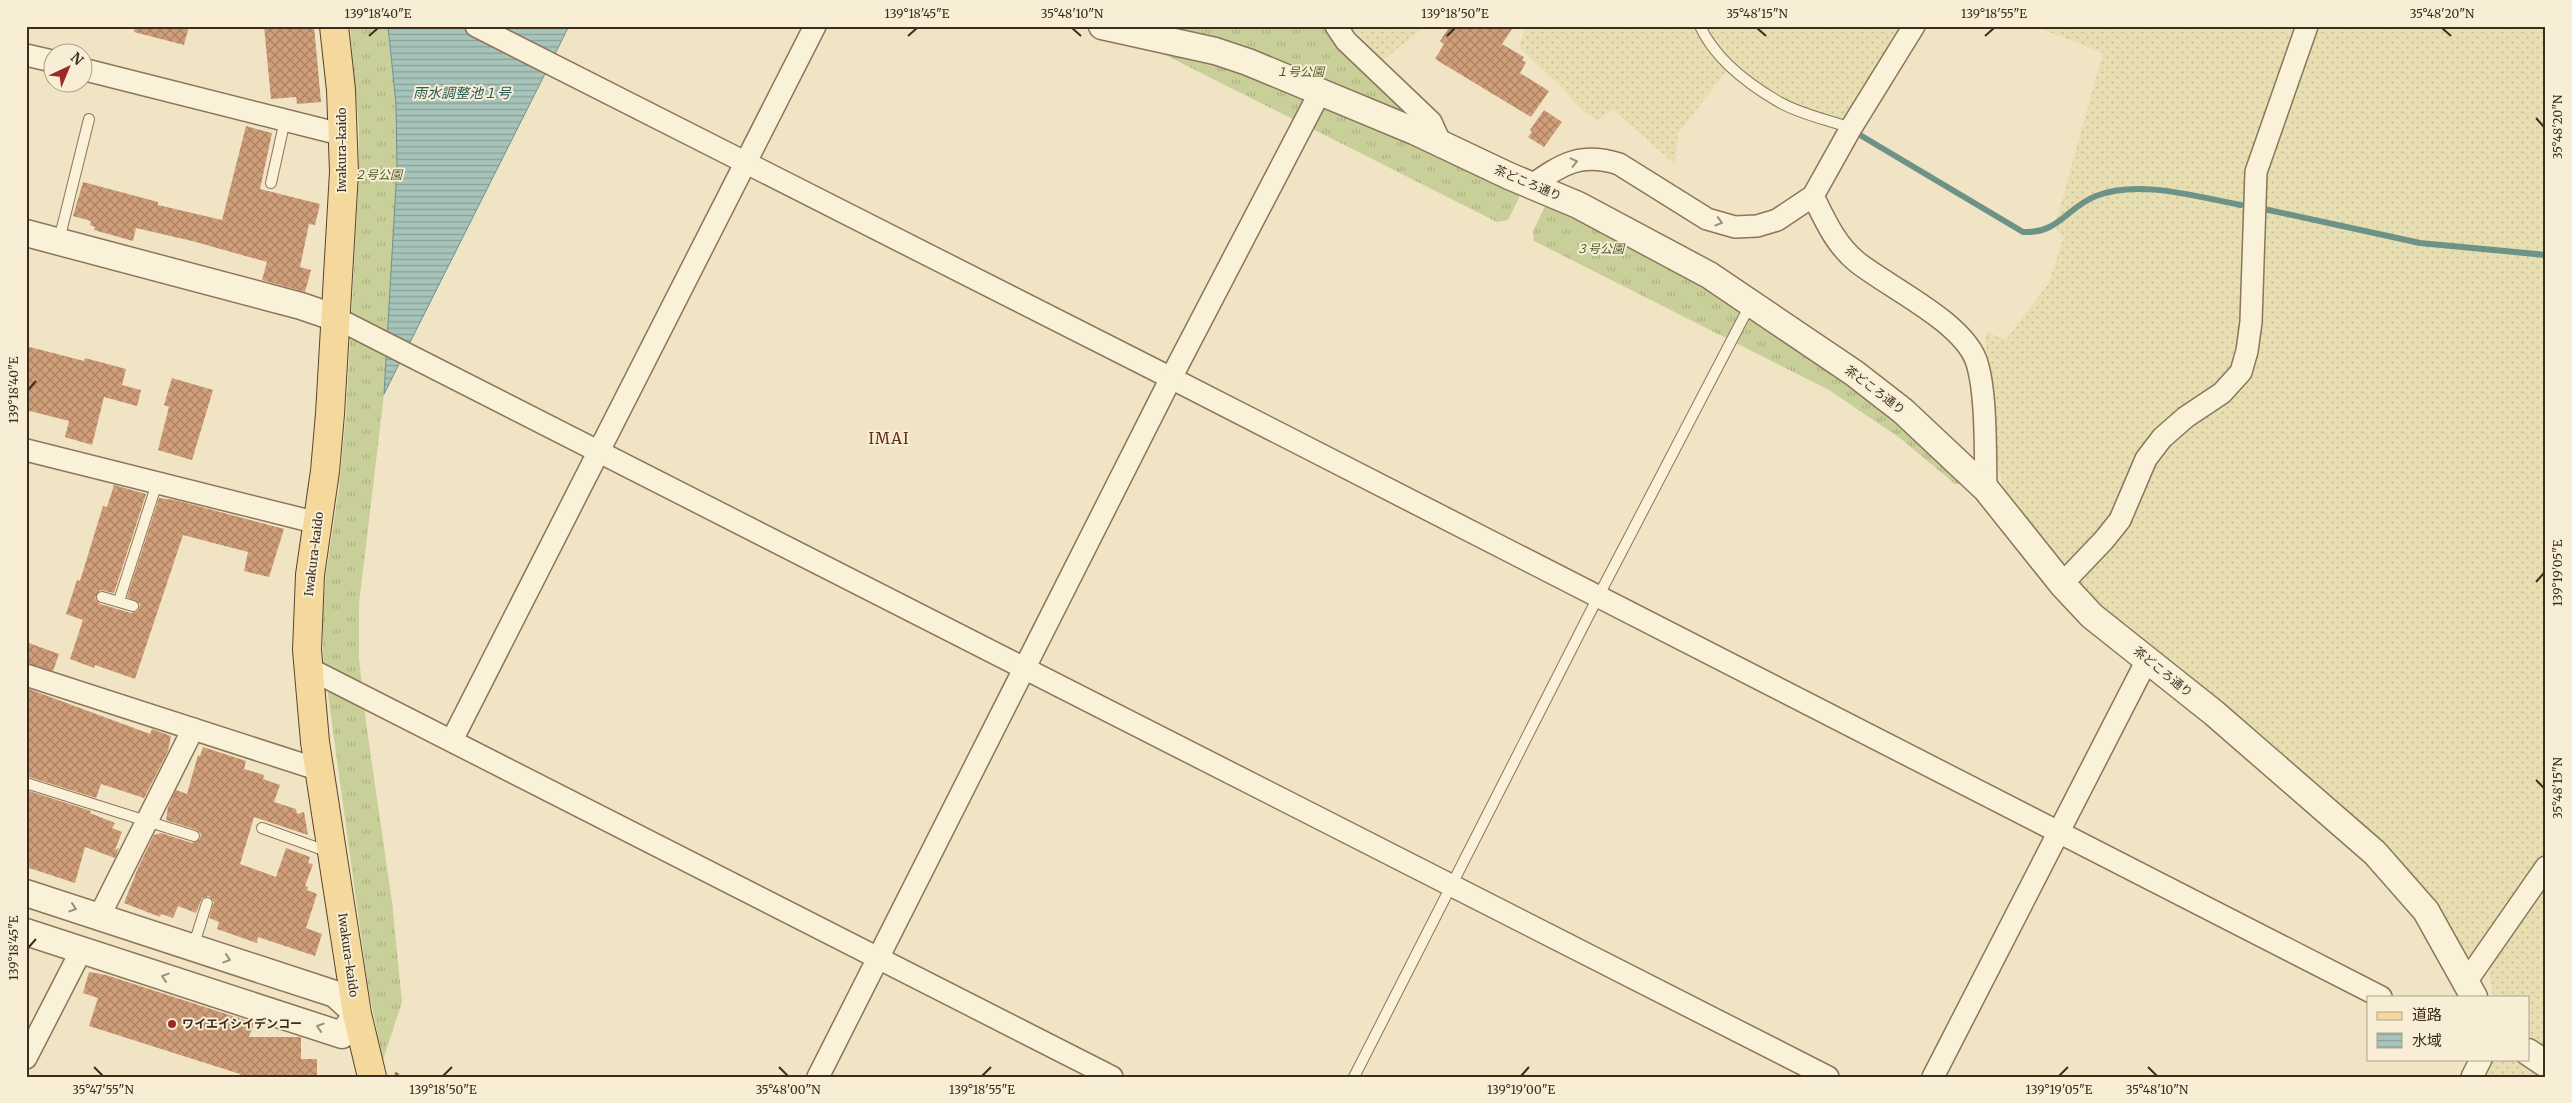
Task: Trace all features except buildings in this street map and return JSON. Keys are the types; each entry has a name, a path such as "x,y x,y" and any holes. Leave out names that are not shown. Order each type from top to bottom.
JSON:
{"main road":[{"name":"Iwakura-kaido","path":"334,26 344,135 330,424 308,602 308,668 315,742 334,853 356,1014 372,1077"}],"street":[{"path":"476,26 744,164 1171,378 2379,996"},
{"path":"452,740 815,26"},
{"name":"茶どころ通り","path":"1102,26 1234,57 1320,92 1441,144 1610,221 1710,274 1752,302 1881,393 1925,430 1986,489 2062,584 2092,616 2214,713 2375,853 2426,911 2470,989"},
{"path":"1336,26 1346,41 1431,122 1441,144"},
{"path":"1532,185 1559,166 1590,158 1605,159 1619,164 1707,219 1735,227 1757,226 1777,220 1813,196 1851,128 1914,26"},
{"path":"2062,584 2104,540 2120,520 2146,460 2162,438 2186,417 2222,393 2240,372 2247,351 2251,322 2256,172 2307,26"},
{"path":"26,55 42,59"},
{"path":"92,72 344,135"},
{"path":"818,1077 1171,378 1320,92"},
{"path":"1813,196 1834,238 1856,261 1943,322 1961,336 1970,348 1976,361 1981,382 1986,489"},
{"path":"26,233 59,240 292,303 336,318 1828,1077"},
{"path":"26,450 318,523"},
{"path":"1933,1077 2147,660"},
{"path":"308,668 1112,1077"},
{"path":"26,675 320,770"},
{"path":"100,917 193,729"},
{"path":"2470,989 2546,867"},
{"path":"26,893 335,994 356,1014 342,1035 26,932"},
{"path":"26,1058 82,949"},
{"path":"2530,1053 2546,1064"},
{"path":"2472,1077 2480,1060"}],"lane":[{"path":"1700,26 1708,43 1732,69 1780,103 1851,128"},
{"path":"59,240 88,120"},
{"path":"271,182 285,120"},
{"path":"1354,1077 1598,597 1752,302"},
{"path":"119,601 157,483"},
{"path":"102,597 133,606"},
{"path":"26,783 194,836"},
{"path":"262,828 334,853"},
{"path":"193,948 207,903"}],"shaded area":[{"path":"1350,26 1426,26 1383,60"},
{"path":"1526,26 1902,26 1845,121 1784,99 1735,66 1727,71 1678,133 1675,164 1613,110 1597,120 1581,109 1519,47"},
{"path":"2034,26 2546,26 2546,854 2475,954 2466,956 2431,897 2387,845 2230,710 2098,603 2073,578 2005,492 1995,459 1992,388 1985,340 1987,332 2006,340 2048,284 2064,237 2057,230 2057,218 2103,53"},
{"path":"2546,880 2546,1048 2530,1036 2530,996 2493,996 2488,963"},
{"path":"2488,1060 2518,1060 2542,1077 2480,1077"}],"green space":[{"name":"２号公園","path":"350,26 388,26 396,104 397,167 384,394 359,604 359,658 366,723 392,902 402,1002 383,1060 368,987 323,658 326,574 339,488 346,415 358,193 359,129"},
{"name":"１号公園","path":"1108,26 1326,26 1456,157 1516,185 1519,198 1508,220 1497,222"},
{"name":"３号公園","path":"1558,203 1620,233 1865,386 1965,484 1955,484 1900,438 1829,390 1534,241 1533,231 1545,206"}],"water":[{"name":"雨水調整池１号","path":"388,26 569,26 384,394 397,167 396,104"}],"waterway":[{"path":"1860,135 2023,232 2046,229 2086,201 2113,191 2131,189 2168,191 2241,205"},
{"path":"2264,209 2420,243 2546,255"}],"place":[{"name":"ワイエイシイデンコー","path":"172,1024"}],"district":[{"name":"IMAI","path":"889,439"}]}
